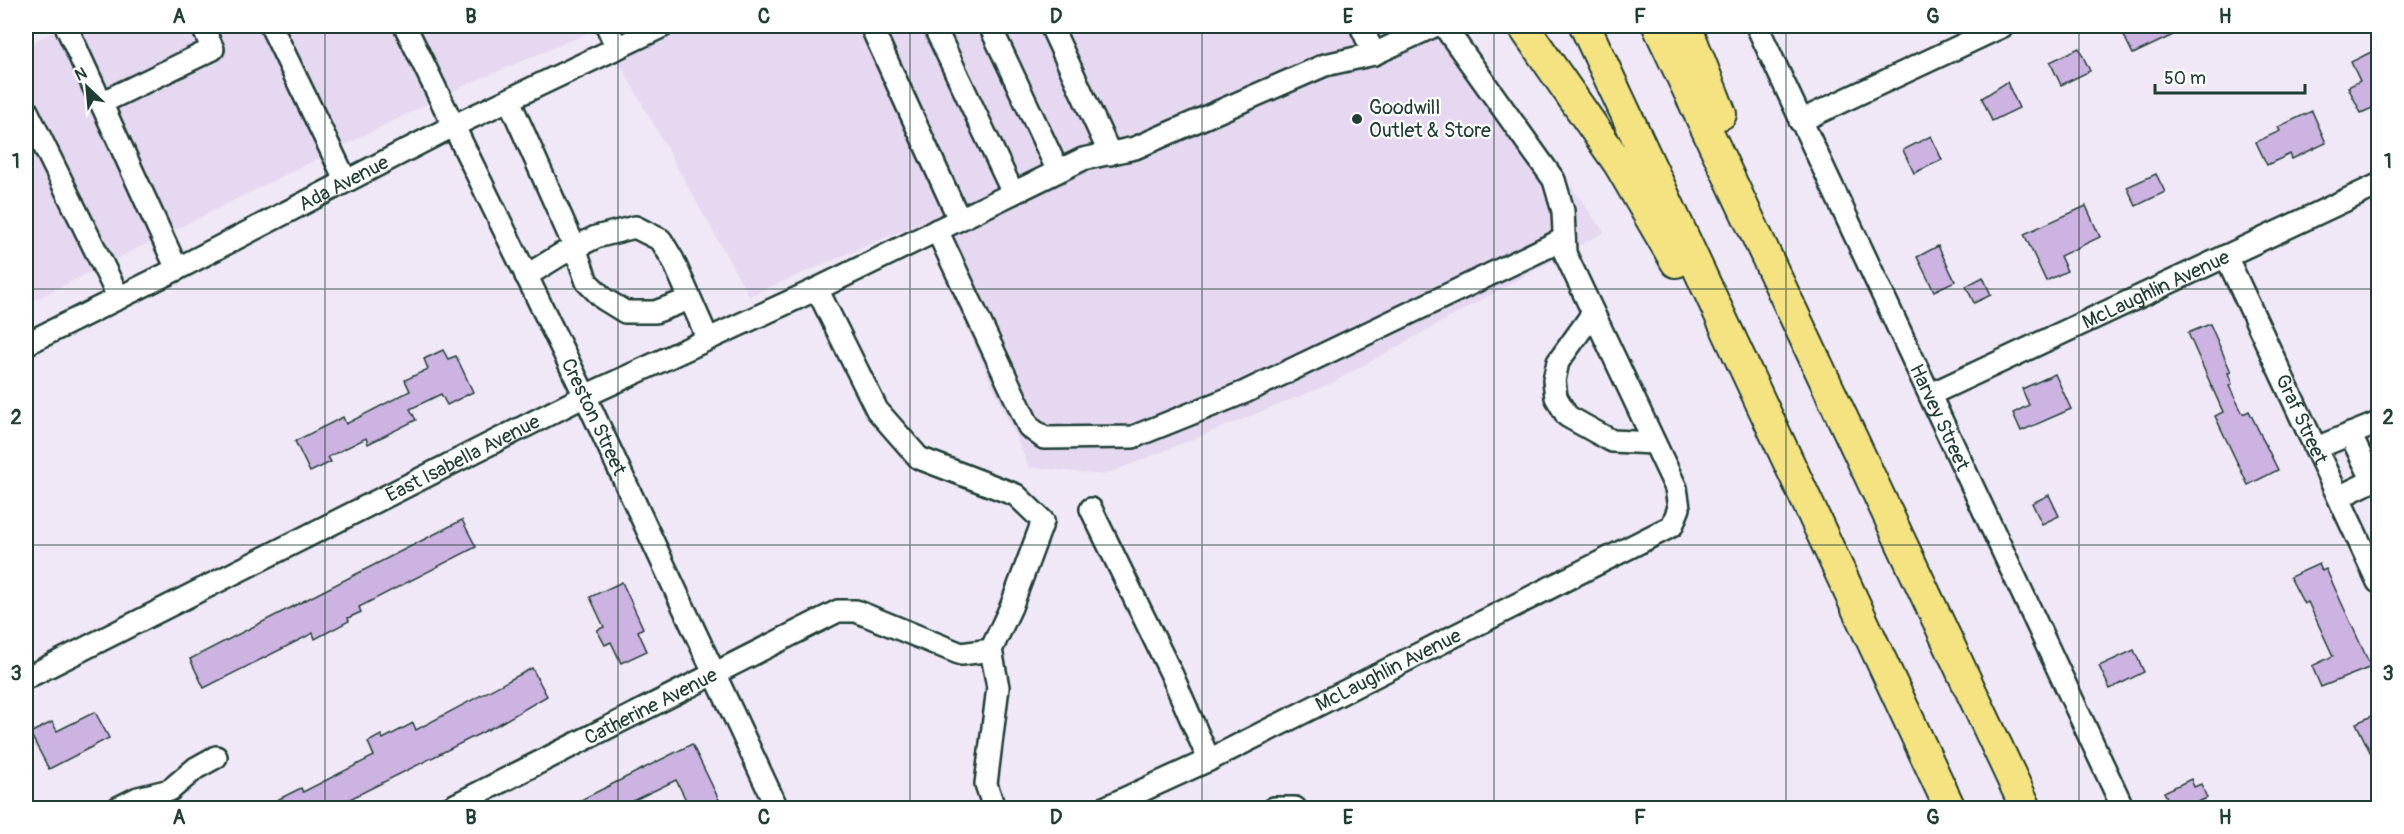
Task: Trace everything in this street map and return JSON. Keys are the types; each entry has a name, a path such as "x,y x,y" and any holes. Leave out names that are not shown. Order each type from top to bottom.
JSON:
{"highway":[{"path":"1523,26 1619,164 1769,421"},
{"path":"1586,26 1950,808"},
{"path":"1658,26 2025,808"},
{"path":"1686,26 1732,141 1797,285 1831,393"}],"street":[{"path":"66,26 177,269"},
{"path":"101,103 213,49 202,26"},
{"path":"271,26 346,181"},
{"name":"Creston Street","path":"405,26 585,396 777,808"},
{"path":"607,26 617,48"},
{"name":"Ada Avenue","path":"26,344 177,269 453,126 663,26"},
{"path":"871,26 959,219"},
{"path":"934,26 1013,193"},
{"path":"990,26 1058,171"},
{"path":"1051,26 1110,154"},
{"path":"1361,26 1374,54"},
{"name":"East Isabella Avenue","path":"26,678 585,396 817,289 1083,159 1135,148 1325,65 1374,54 1434,26"},
{"path":"1444,26 1554,180 1563,211 1565,253 1654,443 1612,441 1567,416 1556,397 1554,380 1558,362 1593,313"},
{"name":"Harvey Street","path":"1757,26 2123,808"},
{"path":"1800,121 2003,26"},
{"path":"509,100 587,282 604,299 625,312 655,312 690,299"},
{"path":"26,109 119,298"},
{"name":"McLaughlin Avenue","path":"1931,394 2379,184"},
{"path":"526,276 596,237 635,227 662,240 708,339"},
{"path":"937,230 1029,427 1044,438 1133,437 1188,417 1564,239"},
{"name":"Graf Street","path":"2226,256 2379,582"},
{"path":"817,289 878,410 919,458 1016,495 1043,521 1011,607 991,650 998,687 986,784 994,808"},
{"path":"2316,448 2379,423"},
{"path":"2339,497 2376,480 2350,434"},
{"name":"McLaughlin Avenue","path":"1104,808 1209,760 1672,526 1679,508 1676,488 1654,443"},
{"path":"1091,509 1172,675 1209,760"},
{"name":"Catherine Avenue","path":"449,808 837,610 856,610 961,654 991,650"},
{"path":"118,808 138,798 170,790 196,768 216,757"},
{"path":"1274,808 1296,808"}],"shaded area":[{"path":"66,26 1454,26 1604,232 1330,384 1104,475 1029,467 920,223 749,296 600,28 461,87 26,304 26,45"}],"building":[{"path":"2119,26 2192,26 2133,54"},
{"path":"2079,48 2090,71 2061,85 2050,62"},
{"path":"2379,48 2379,105 2361,113 2348,87 2360,81 2351,62"},
{"path":"2007,82 2019,108 1992,121 1982,98"},
{"path":"2312,111 2326,143 2292,159 2290,154 2267,165 2256,142 2280,131 2278,127"},
{"path":"1931,136 1942,160 1914,173 1903,150"},
{"path":"2156,174 2165,192 2136,206 2127,187"},
{"path":"2086,206 2100,237 2060,256 2067,271 2046,281 2024,234"},
{"path":"1938,246 1955,281 1934,291 1917,257"},
{"path":"1983,277 1991,295 1974,303 1966,286"},
{"path":"2210,324 2231,372 2228,373 2232,384 2229,386 2243,414 2249,411 2278,470 2248,485 2215,416 2223,412 2188,333"},
{"path":"443,350 448,359 456,356 473,392 447,405 441,394 410,409 416,420 368,444 366,438 328,457 331,462 310,472 295,441 343,417 346,424 410,391 405,380 428,369 424,359"},
{"path":"2055,374 2071,409 2021,431 2013,413 2029,405 2022,389"},
{"path":"2049,495 2059,516 2042,524 2032,503"},
{"path":"462,520 476,547 359,607 361,612 348,618 349,621 315,639 313,633 204,688 190,659"},
{"path":"2319,564 2322,571 2326,569 2371,667 2321,687 2312,666 2333,656 2308,602 2304,604 2290,577"},
{"path":"622,582 643,628 638,631 647,651 621,663 611,642 605,645 597,630 604,627 590,597"},
{"path":"2134,650 2144,672 2110,689 2099,666"},
{"path":"532,668 547,696 499,724 332,808 261,808 301,788 303,792 374,756 368,742 381,735 383,739 413,723 416,730"},
{"path":"95,712 109,738 49,769 30,733 52,722 57,731"},
{"path":"2379,713 2379,770 2356,723"},
{"path":"692,744 723,808 690,808 676,780 618,808 565,808"},
{"path":"2191,779 2194,787 2201,784 2207,798 2185,808 2172,808 2164,792"}],"place":[{"name":"Goodwill Outlet & Store","path":"1357,119"}]}
